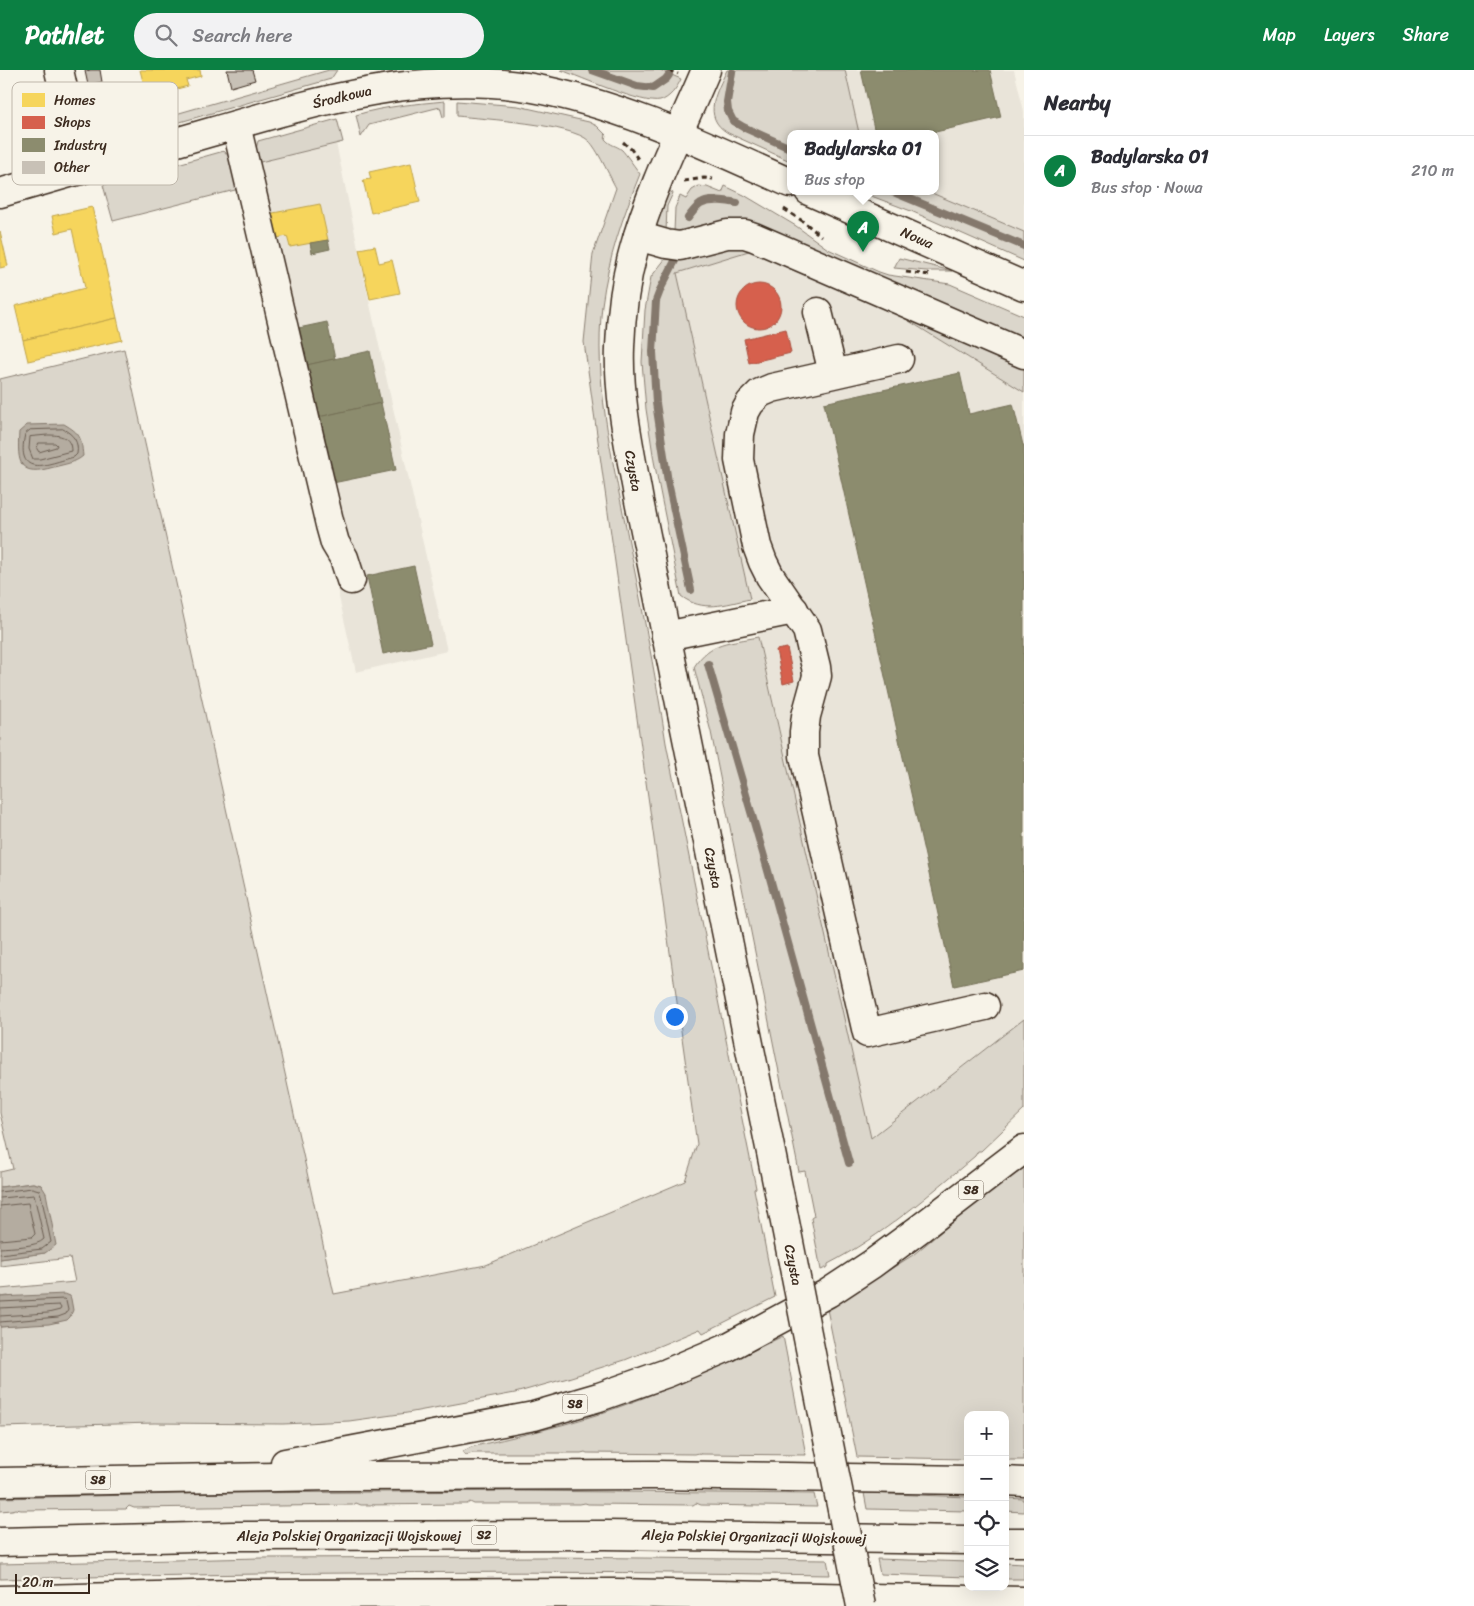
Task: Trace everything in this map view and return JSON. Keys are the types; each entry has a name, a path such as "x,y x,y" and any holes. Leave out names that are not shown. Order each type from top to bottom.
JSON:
{"main road":[{"path":"706,70 678,134 787,182"},
{"name":"Środkowa","path":"178,142 362,92 437,82 477,82 525,87 559,94 607,108 678,134"},
{"path":"236,125 330,525 335,543 344,558 351,580"},
{"name":"Czysta","path":"678,134 638,236 627,278 622,312 620,349 626,429 638,501 861,1606"},
{"name":"Środkowa","path":"0,193 28,185"},
{"name":"Nowa","path":"818,195 1024,286"},
{"path":"638,236 680,246 727,234 745,234 1024,354"},
{"path":"818,312 833,373"},
{"path":"899,359 833,373 772,388 760,393 750,403 745,412 740,434 739,460 757,546 770,576 808,630 816,667 816,676 806,716 803,738 804,756 867,1033 985,1006"},
{"path":"666,636 794,610"},
{"path":"918,1230 1024,1129"},
{"name":"S8","path":"0,1482 195,1478 329,1456 524,1418 599,1397 667,1373 728,1347 828,1293 872,1264 1024,1149"},
{"path":"195,1478 654,1475 964,1480"},
{"path":"1009,1481 1024,1482"},
{"name":"Aleja Polskiej Organizacji Wojskowej","path":"0,1542 232,1536 606,1535 964,1540"},
{"path":"1009,1542 1024,1542"},
{"path":"0,1600 243,1594 615,1593 1024,1601"}],"path":[{"path":"619,140 631,149 640,161"},
{"path":"817,232 822,237"},
{"path":"904,272 936,275"}],"shaded area":[{"path":"329,70 337,70 331,79 178,123 178,113"},
{"path":"561,70 660,70 681,79 667,98 660,101 652,101 627,95"},
{"path":"727,70 845,70 858,130 787,130 787,160 728,133 720,127 713,112 719,86"},
{"path":"845,70 1014,70 1024,111 1024,232 936,195 939,195 939,130 858,130"},
{"path":"445,101 445,117 443,117 440,107 369,125 361,137 356,115 389,107"},
{"path":"457,101 518,106 589,122 597,126 606,135 605,139 607,141 622,150 640,174 617,238 608,271 602,305 600,361 605,417 666,743 756,1188 754,1189 775,1297 703,1333 700,1329 625,1360 568,1378 515,1393 407,1413 349,1421 283,1424 154,1423 0,1427 0,1327 59,1322 8,1296 0,1297 0,1289 75,1282 70,1258 0,1266 0,1259 45,1253 41,1185 33,1183 0,1187 0,1172 13,1169 0,1113 0,379 124,349 334,1294 486,1265 685,1181 697,1144 584,342 593,254 616,188 592,145 580,135 547,126 457,116"},
{"path":"337,119 343,142 256,163 258,141"},
{"path":"336,143 447,651 356,672 314,487 258,163"},
{"path":"224,151 231,159 239,189 113,221 103,185 178,185 178,164"},
{"path":"699,186 722,193 725,186 744,195 796,226 828,249 879,272 950,284 1024,316 1024,348 760,232 691,237 674,232 675,208 680,196 686,199 692,190"},
{"path":"667,190 673,193 667,206 666,232 655,229 655,223"},
{"path":"869,195 936,195 1024,232 1024,261 911,211"},
{"path":"732,242 757,246 1024,362 1024,392 896,313 752,250 677,273 750,599 723,605 706,606 689,601 681,596 654,461 646,409 642,362 645,310 651,277 666,258 668,252 687,252"},
{"path":"752,250 896,313 1024,392 1024,1019 871,1138 677,273"},
{"path":"899,258 952,271 894,268"},
{"path":"758,637 871,1138 1024,1019 1024,1110 981,1151 978,1151 975,1156 904,1214 867,1241 821,1270 811,1218 814,1216 805,1171 799,1172 711,732 694,667 700,658 714,647"},
{"path":"1024,1163 1024,1460 1009,1460 1009,1411 964,1411 964,1459 857,1457 827,1309 913,1255"},
{"path":"783,1336 806,1455 585,1452 473,1453 466,1455 462,1452 471,1447 565,1424 620,1407 737,1358"},
{"path":"520,1491 814,1494 817,1507 701,1505 696,1503 693,1505 585,1503 474,1504 470,1502 467,1504 361,1505 356,1503 353,1505 134,1508 129,1506 126,1509 16,1509 0,1511 0,1498 228,1493"},
{"path":"864,1493 964,1497 964,1511 867,1509"},
{"path":"1009,1498 1024,1499 1024,1512 1009,1511"},
{"path":"548,1557 827,1560 830,1575 415,1572 0,1579 0,1564 260,1558"},
{"path":"877,1559 964,1562 964,1577 880,1574"},
{"path":"1009,1563 1024,1564 1024,1579 1009,1579"}],"water":[{"path":"64,424 79,437 83,456 70,463 42,470 27,469 20,460 19,432 27,425"},
{"path":"33,1183 41,1185 46,1193 56,1245 45,1253 0,1259 0,1187"},
{"path":"65,1294 70,1296 73,1310 67,1320 49,1324 0,1327 0,1297"}],"building: Homes":[{"path":"140,70 200,70 201,76 186,80 188,86 178,89 178,82 143,82"},
{"path":"411,163 420,202 371,213 363,180 371,179 369,172"},
{"path":"320,204 328,240 290,247 287,236 272,239 268,214"},
{"path":"92,207 117,318 23,340 15,306 85,288 72,229 56,233 52,216"},
{"path":"0,231 8,266 0,268"},
{"path":"375,246 379,263 392,260 400,293 370,299 359,249"},
{"path":"117,318 122,340 28,361 23,340"}],"building: Shops":[{"path":"759,284 771,288 777,294 781,306 777,318 771,324 759,328 747,324 741,318 737,306 741,294 747,288"},
{"path":"786,329 791,353 749,363 744,339"},
{"path":"787,648 794,681 783,684 776,650"}],"building: Industry":[{"path":"861,70 990,70 1001,117 939,131 874,130"},
{"path":"328,240 330,249 312,253 310,243"},
{"path":"327,322 335,359 302,366 294,329"},
{"path":"370,351 381,403 315,418 302,366"},
{"path":"960,373 969,414 1013,404 1024,445 1024,971 954,986 824,403"},
{"path":"381,403 396,470 328,484 314,418"},
{"path":"414,566 431,644 383,654 367,576"}],"building: Other":[{"path":"100,70 102,82 87,82 85,71"},
{"path":"227,70 252,70 255,80 231,87"}],"waterway":[{"path":"592,70 637,86 653,88 669,75"},
{"path":"732,72 727,102 728,111 733,121 787,147"},
{"path":"901,195 1024,246"},
{"path":"688,218 699,205 707,202 737,203"},
{"path":"676,259 656,301 653,352 656,403 668,482 691,590"},
{"path":"708,664 765,860 849,1163"}],"place":[{"name":"Badylarska 01","path":"863,252"}]}
